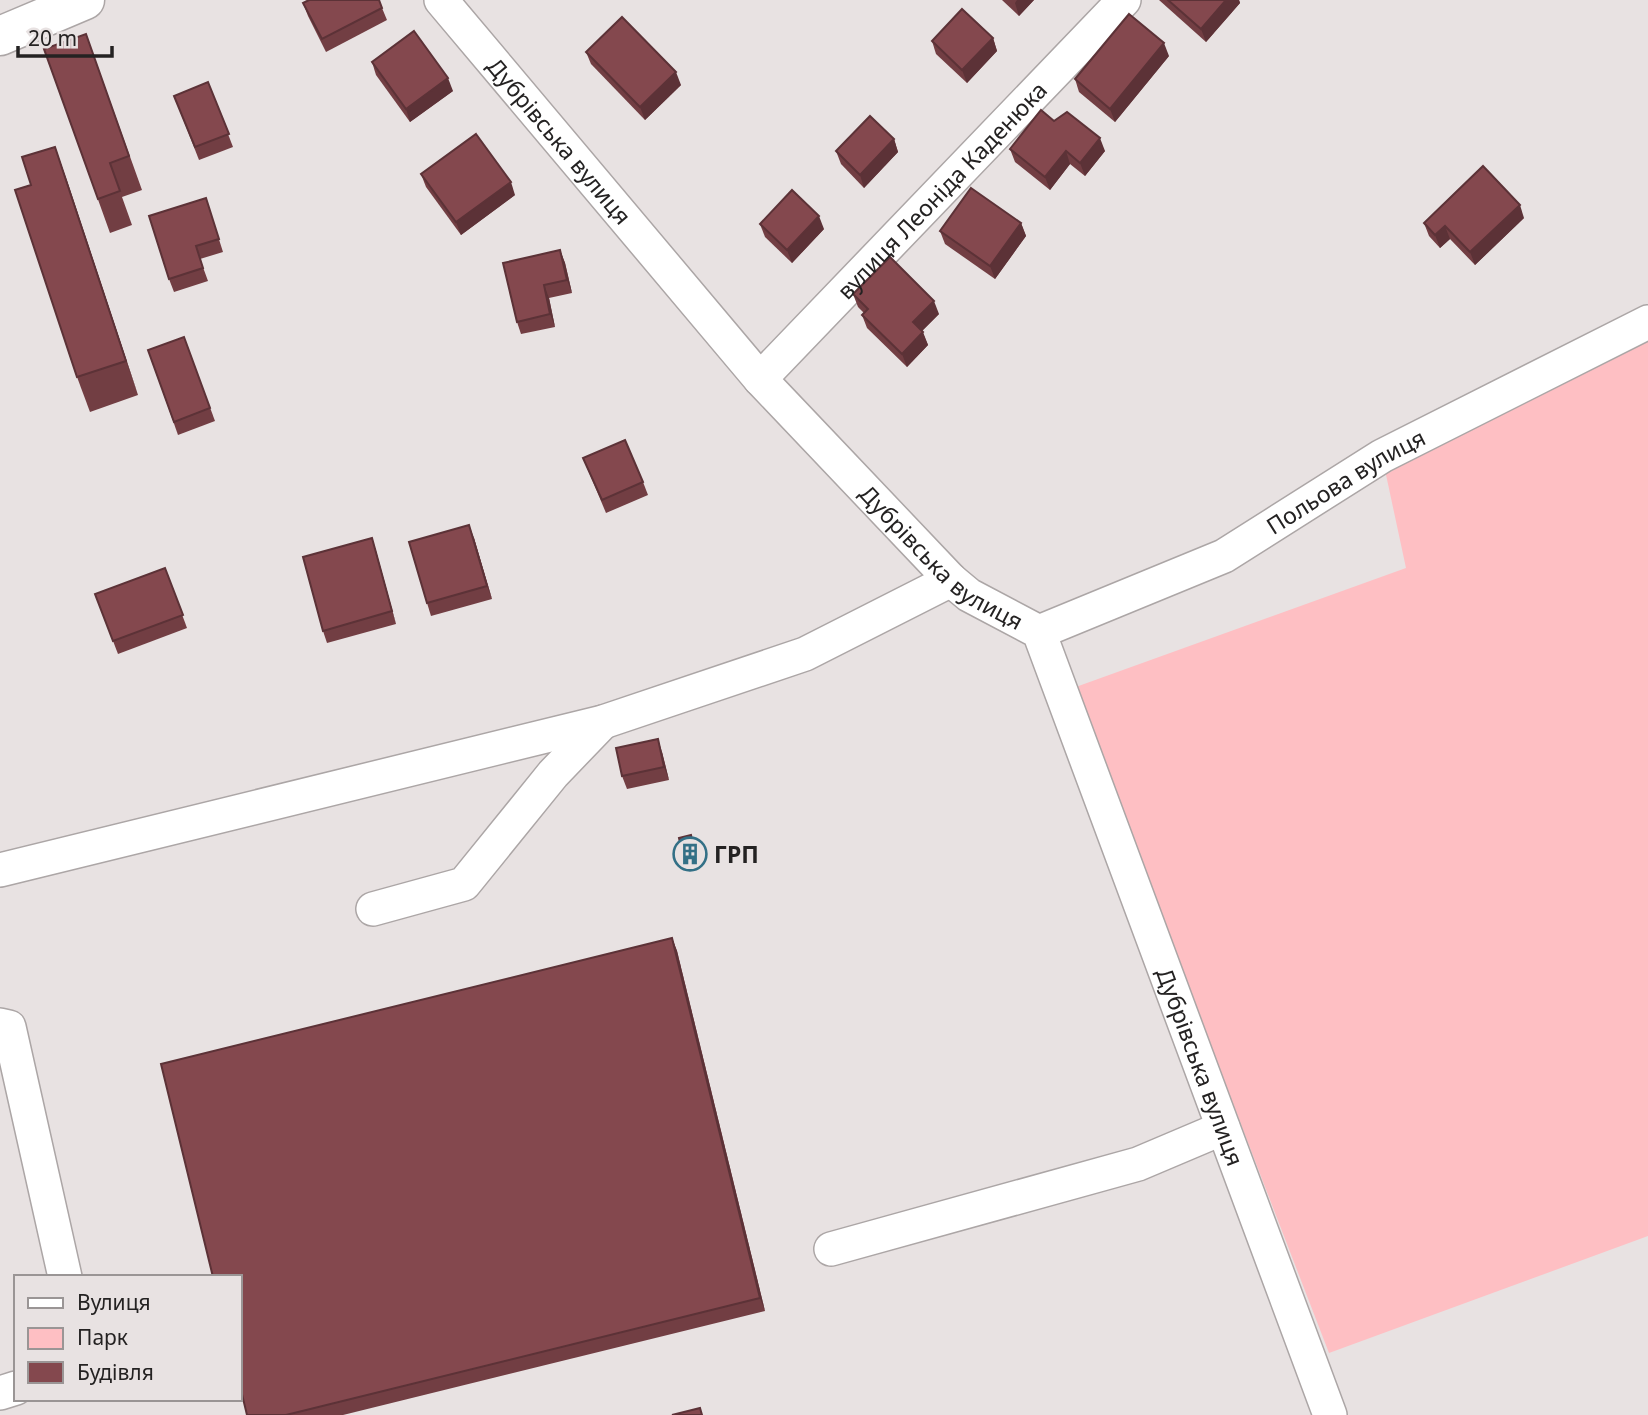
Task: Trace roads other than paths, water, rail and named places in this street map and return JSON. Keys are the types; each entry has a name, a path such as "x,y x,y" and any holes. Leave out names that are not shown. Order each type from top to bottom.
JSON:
{"main road":[{"path":"0,36 85,0"}],"street":[{"name":"Дубрівська вулиця","path":"441,0 760,379 951,580 969,595 1039,632 1330,1415"},
{"name":"вулиця Леоніда Каденюка","path":"760,379 1124,0"},
{"name":"Польова вулиця","path":"1039,632 1224,556 1382,456 1648,322"},
{"path":"0,870 603,722 805,654 951,580"},
{"path":"373,909 464,884 553,774 603,722"},
{"path":"0,1026 9,1027 65,1275"},
{"path":"831,1249 1138,1164 1223,1128"}],"place":[{"name":"ГРП","path":"690,854"}]}
